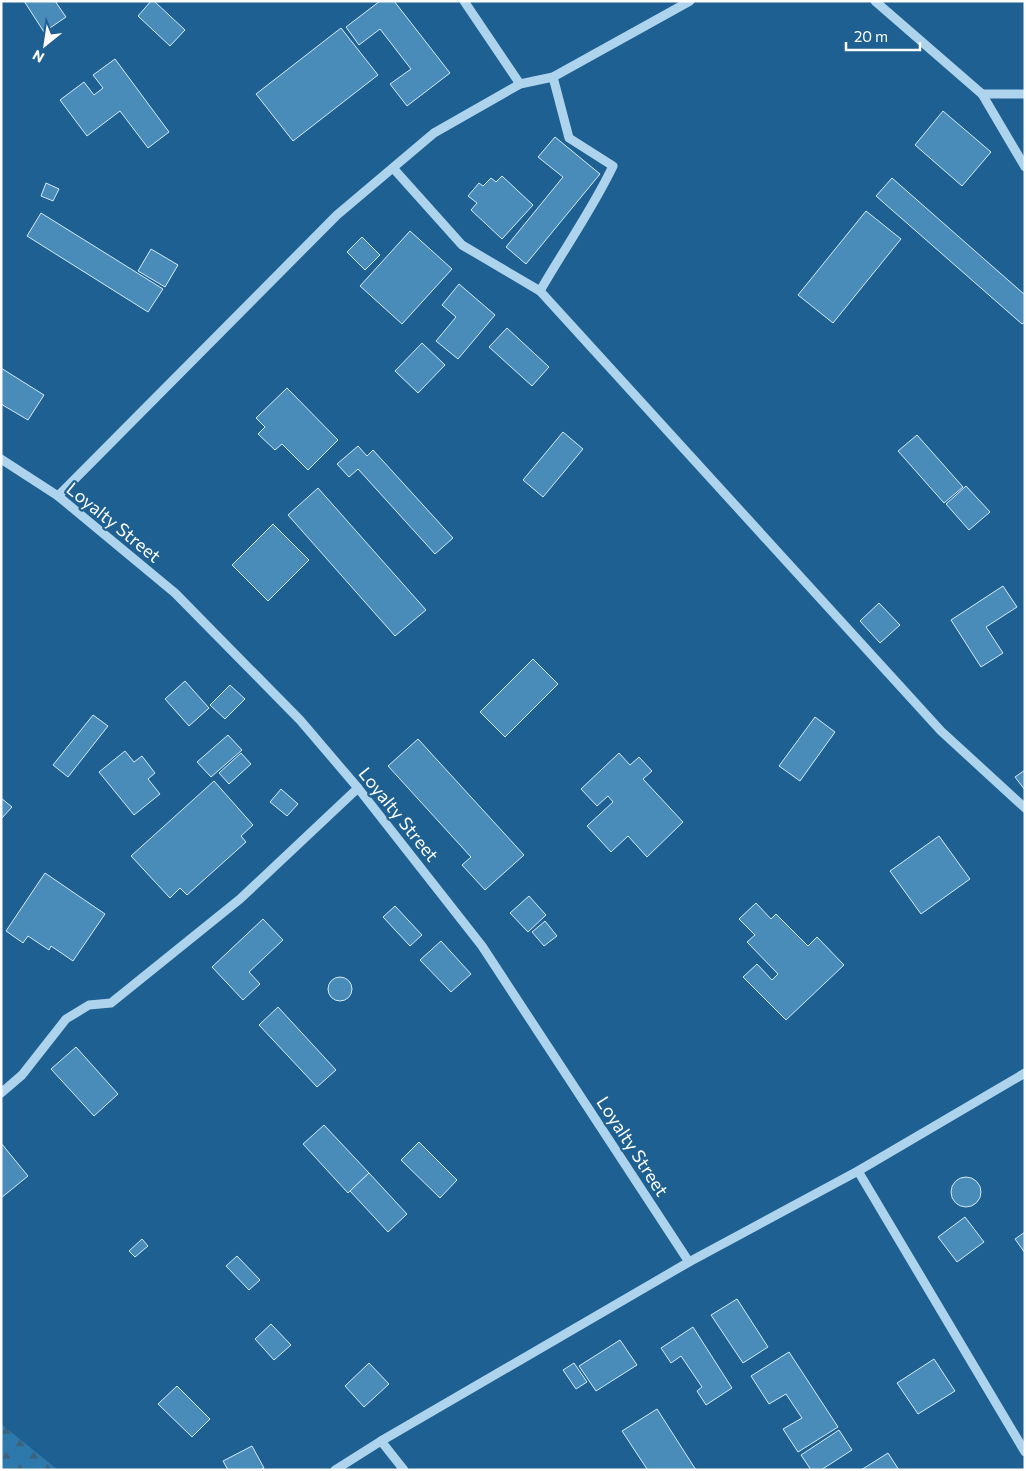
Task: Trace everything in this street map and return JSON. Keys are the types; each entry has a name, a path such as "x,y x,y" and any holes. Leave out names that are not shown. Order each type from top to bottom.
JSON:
{"street":[{"path":"464,1 520,84"},
{"path":"58,496 337,216 434,133 520,84 553,77 690,1"},
{"path":"876,1 982,94 1025,167"},
{"path":"540,291 564,248 601,192 613,166 569,138 553,77"},
{"path":"982,94 1025,94"},
{"path":"393,168 462,245 540,291 941,731 1025,808"},
{"name":"Loyalty Street","path":"1,459 58,496 175,593 300,720 358,788 482,946 689,1262"},
{"path":"1,1093 22,1075 66,1019 89,1006 111,1003 240,899 358,788"},
{"path":"335,1470 381,1441 689,1262 858,1172 1025,1073"},
{"path":"858,1172 1025,1452"},
{"path":"381,1441 404,1470"}],"green space":[{"path":"1,1424 58,1470 1,1470"}],"building":[{"path":"24,1 55,1 66,17 44,32"},
{"path":"151,1 154,1 185,30 170,46 138,16"},
{"path":"380,1 394,1 450,73 407,106 390,84 411,69 380,29 359,45 346,27"},
{"path":"341,28 378,75 293,141 256,94"},
{"path":"115,59 169,132 148,148 120,111 87,136 60,100 84,82 94,95 103,88 93,75"},
{"path":"943,111 991,152 962,186 915,145"},
{"path":"555,137 600,174 526,264 506,247 563,177 538,157"},
{"path":"502,176 533,205 502,239 471,210 477,203 468,196 479,183 483,186 491,178 496,182"},
{"path":"892,178 1025,295 1025,322 1022,324 876,196"},
{"path":"46,183 59,189 53,201 41,196"},
{"path":"866,211 901,239 833,323 798,295"},
{"path":"41,213 163,289 148,312 27,236"},
{"path":"410,231 452,269 402,324 360,286"},
{"path":"362,237 380,255 365,270 347,252"},
{"path":"151,249 178,265 165,287 138,271"},
{"path":"459,284 495,315 458,359 436,341 456,317 442,305"},
{"path":"507,328 549,367 532,386 489,347"},
{"path":"422,343 445,365 418,393 395,371"},
{"path":"1,368 44,395 28,420 1,404"},
{"path":"287,388 338,440 308,470 282,444 275,450 258,434 265,427 256,418"},
{"path":"563,432 583,449 543,497 523,480"},
{"path":"917,435 963,487 944,503 898,451"},
{"path":"358,446 367,456 373,450 453,538 435,554 358,469 349,477 337,464"},
{"path":"966,486 990,512 969,530 946,504"},
{"path":"318,488 426,610 395,636 288,515"},
{"path":"273,524 309,560 268,601 232,565"},
{"path":"1003,586 1017,607 986,627 1003,653 981,667 951,620"},
{"path":"879,603 900,625 880,643 860,621"},
{"path":"533,659 558,684 505,737 480,712"},
{"path":"185,681 209,708 189,726 165,699"},
{"path":"230,685 245,699 225,719 210,705"},
{"path":"93,715 108,726 68,777 53,765"},
{"path":"815,717 835,732 800,781 779,766"},
{"path":"228,735 242,750 211,777 197,762"},
{"path":"418,739 524,855 485,890 462,865 471,857 388,766"},
{"path":"125,751 134,762 142,756 155,773 148,779 160,794 134,815 99,772"},
{"path":"241,753 251,764 229,784 219,773"},
{"path":"619,753 630,765 639,757 652,771 643,779 683,822 647,857 628,836 611,852 587,826 613,802 608,796 597,806 581,789"},
{"path":"1025,770 1025,790 1015,777"},
{"path":"214,781 253,825 241,836 246,842 187,895 180,888 170,898 131,856"},
{"path":"281,789 298,804 287,816 270,802"},
{"path":"1,798 12,807 1,819"},
{"path":"939,836 970,879 921,914 890,871"},
{"path":"45,873 105,914 73,961 51,946 49,950 28,936 23,943 6,931"},
{"path":"529,896 546,915 528,932 510,913"},
{"path":"756,903 771,919 776,914 808,946 817,937 844,965 786,1020 743,977 757,964 772,980 778,974 747,942 755,935 739,919"},
{"path":"395,906 422,935 410,946 383,917"},
{"path":"263,919 283,940 249,972 260,984 243,1000 212,967"},
{"path":"545,921 557,936 544,946 532,932"},
{"path":"441,941 471,974 451,992 420,960"},
{"path":"340,977 349,980 352,989 349,998 340,1001 331,998 328,989 331,980"},
{"path":"278,1007 336,1070 317,1087 259,1025"},
{"path":"76,1047 118,1094 94,1116 51,1069"},
{"path":"324,1125 369,1173 348,1193 303,1144"},
{"path":"419,1142 457,1180 440,1198 401,1160"},
{"path":"1,1143 28,1176 1,1198"},
{"path":"369,1173 407,1214 388,1232 350,1191"},
{"path":"966,1177 977,1181 981,1192 977,1203 966,1207 955,1203 951,1192 955,1181"},
{"path":"965,1217 984,1242 957,1262 938,1237"},
{"path":"1025,1232 1025,1253 1015,1239"},
{"path":"142,1239 148,1246 135,1257 129,1251"},
{"path":"237,1256 260,1280 249,1290 226,1266"},
{"path":"737,1299 768,1347 743,1363 711,1315"},
{"path":"271,1324 291,1345 274,1360 255,1339"},
{"path":"693,1327 732,1388 706,1405 697,1391 702,1387 681,1356 671,1363 661,1348"},
{"path":"620,1340 637,1365 596,1391 579,1366"},
{"path":"789,1352 838,1427 798,1452 783,1429 802,1418 786,1394 769,1404 751,1376"},
{"path":"934,1359 955,1391 918,1414 897,1383"},
{"path":"369,1363 389,1384 364,1407 345,1386"},
{"path":"574,1363 587,1382 576,1389 563,1370"},
{"path":"177,1386 210,1419 192,1437 158,1404"},
{"path":"657,1409 696,1470 645,1470 647,1469 622,1431"},
{"path":"839,1430 852,1450 821,1470 811,1470 801,1455"},
{"path":"252,1446 264,1468 260,1470 228,1470 223,1461"},
{"path":"888,1453 899,1470 861,1470"}]}
